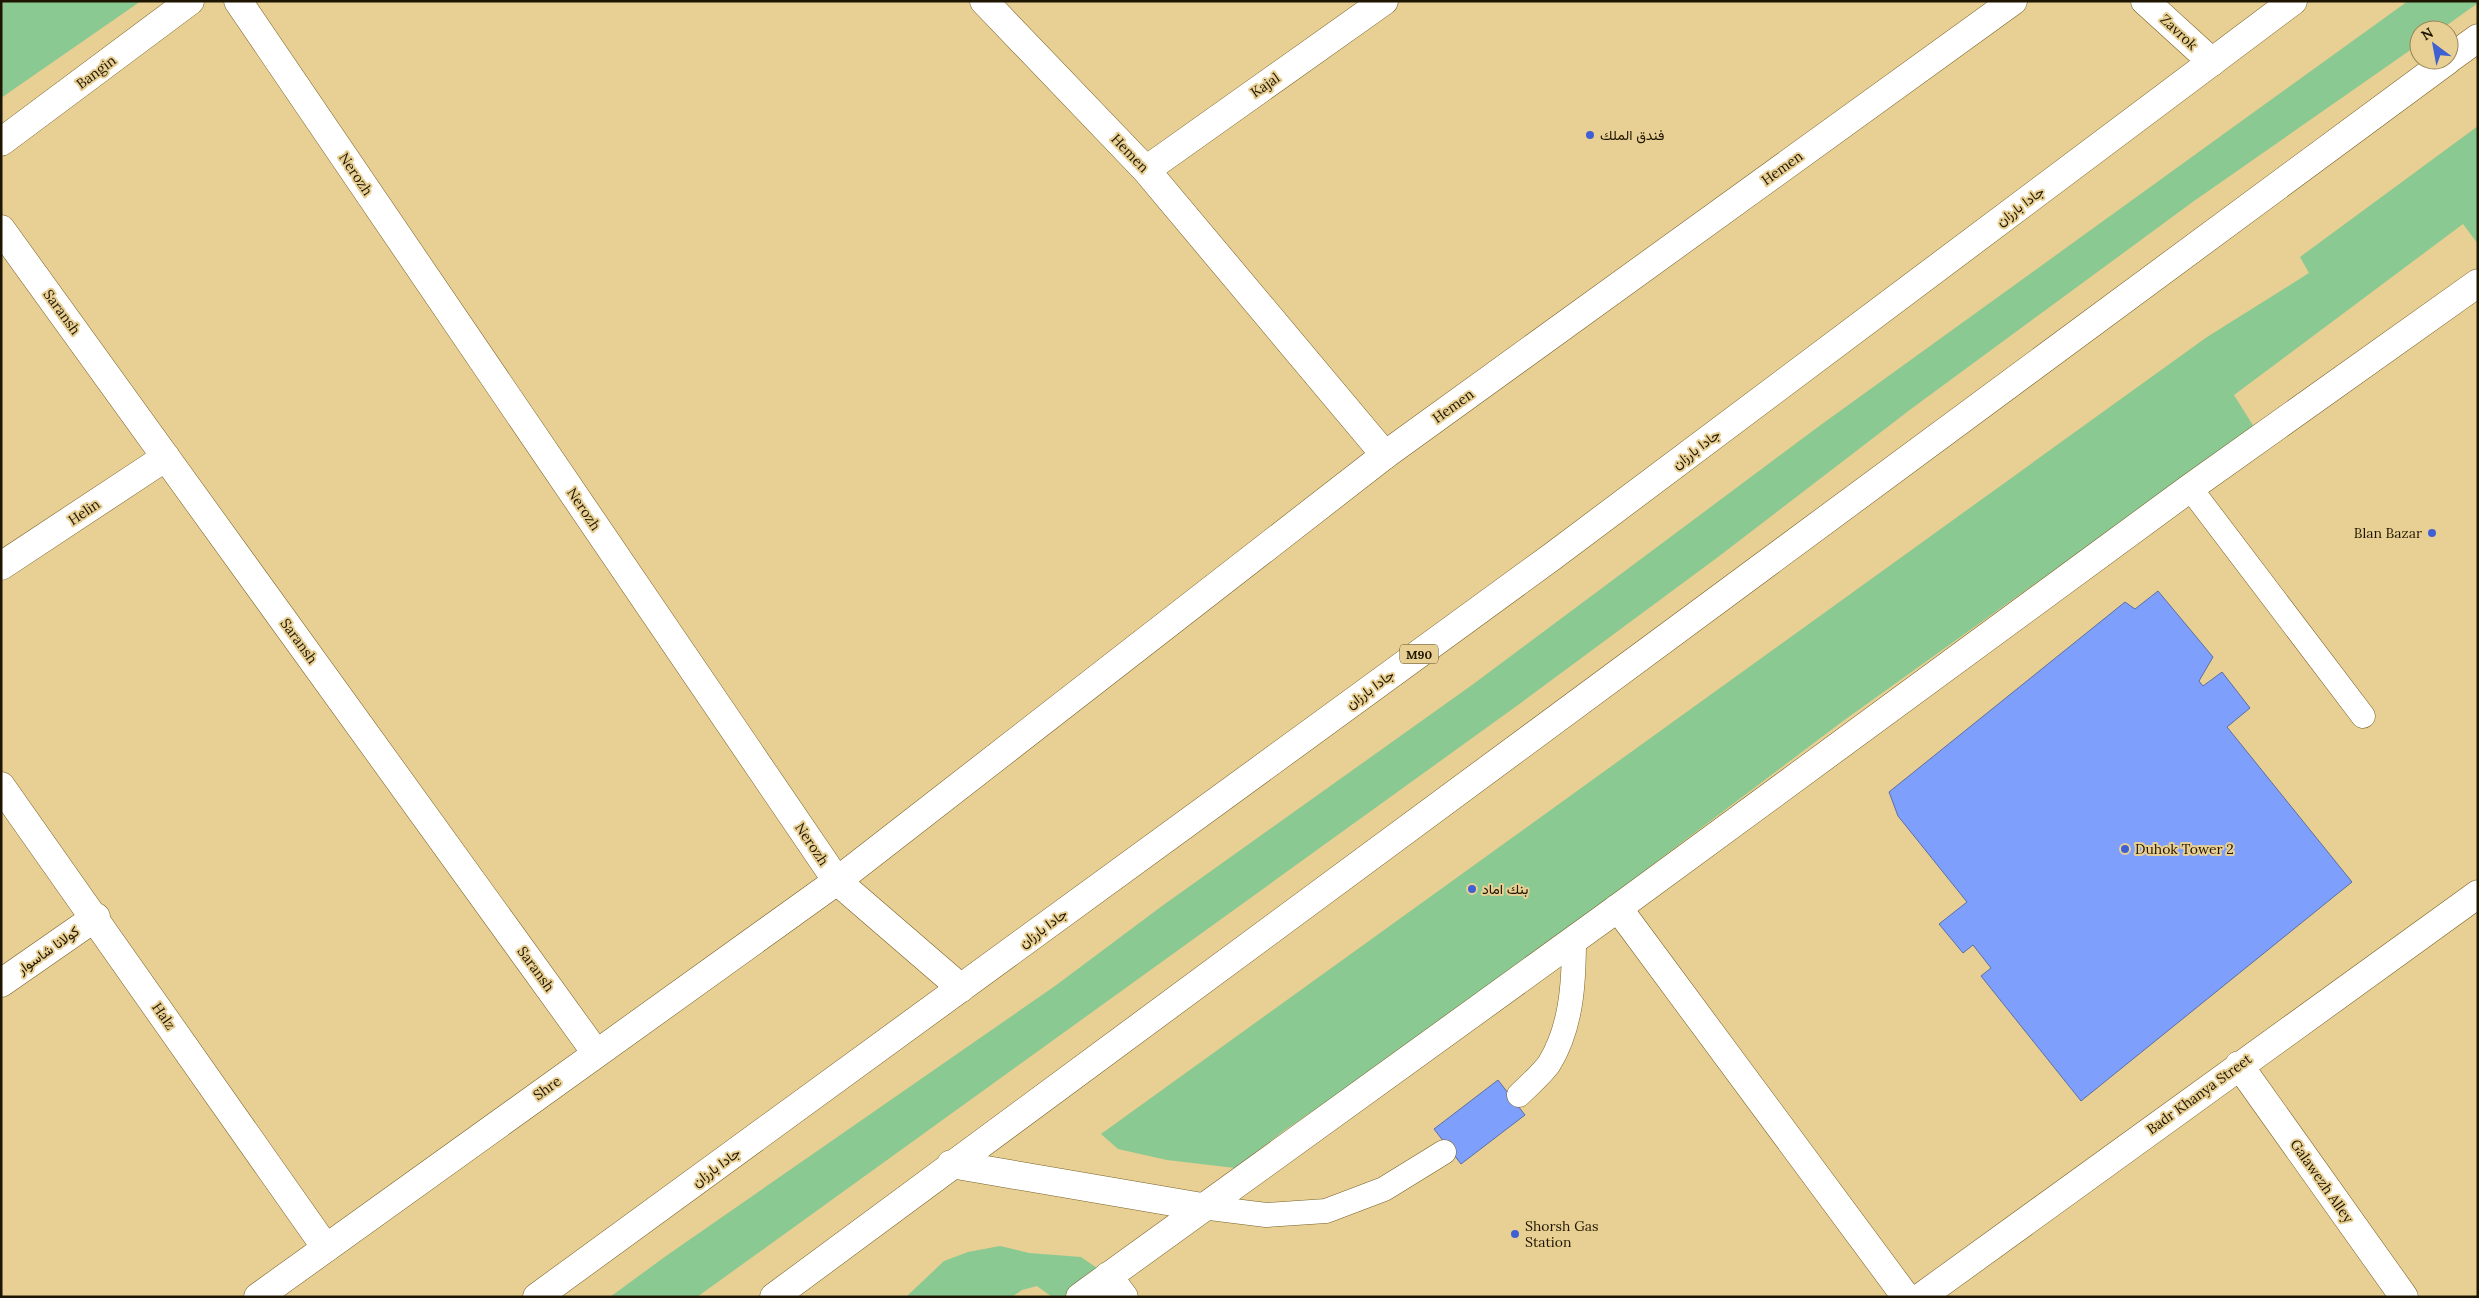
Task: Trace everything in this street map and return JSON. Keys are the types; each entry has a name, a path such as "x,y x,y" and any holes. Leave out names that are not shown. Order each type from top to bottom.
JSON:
{"main road":[{"name":"Bangin","path":"1,142 190,1"},
{"name":"Nerozh","path":"238,1 837,881 962,988"},
{"name":"Hemen","path":"984,1 1146,170 1385,455 2013,1"},
{"name":"Kajal","path":"1146,170 1384,1"},
{"name":"Zavrok","path":"2145,1 2212,62"},
{"name":"جادا بارزان","path":"537,1297 1553,556 2293,1"},
{"path":"2459,51 2478,38"},
{"path":"774,1297 798,1287 951,1164 2433,70"},
{"name":"Saransh","path":"1,229 596,1053"},
{"path":"1080,1297 1116,1286 1202,1207 1618,908 2190,488 2478,284"},
{"name":"Shre","path":"258,1297 837,881 1385,455"},
{"name":"Helin","path":"1,566 166,457"},
{"name":"Halz","path":"1,786 96,918 326,1248"},
{"name":"Badr Khanya Street","path":"1921,1297 2239,1065 2478,894"},
{"path":"1618,908 1906,1297"},
{"name":"كولانا شاسوار","path":"1,983 96,918"},
{"name":"Galawezh Alley","path":"2239,1065 2404,1297"},
{"path":"951,1164 1202,1207"}],"lane":[{"path":"2190,488 2363,716"},
{"path":"1520,1095 1548,1064 1564,1030 1574,984 1574,939"},
{"path":"1202,1207 1266,1215 1326,1211 1384,1190 1444,1152"}],"green space":[{"path":"1,1 141,1 1,98"},
{"path":"2408,1 2478,1 2478,3 2454,20 2409,20 2409,51 2194,201 1911,409 1718,557 1518,705 697,1297 610,1297 666,1256 1055,986 1162,906 1472,685 1822,424"},
{"path":"2478,126 2478,244 2463,224 2234,395 2254,427 1843,721 1457,1012 1285,1130 1235,1168 1167,1160 1118,1149 1101,1134 2207,337 2309,273 2300,257"},
{"path":"1000,1246 1029,1253 1081,1257 1097,1268 1067,1297 1052,1297 1037,1286 1022,1290 1012,1297 906,1297 944,1261 968,1252"}],"building":[{"name":"Duhok Tower 2","path":"2158,591 2213,657 2199,681 2203,686 2222,672 2250,708 2227,727 2352,882 2081,1101 1981,976 1991,968 1973,945 1963,953 1939,924 1967,902 1898,816 1889,792 2125,602 2135,609"},
{"path":"1498,1080 1525,1115 1461,1164 1434,1129"}],"place":[{"name":"فندق الملك","path":"1590,135"},
{"name":"Blan Bazar","path":"2432,533"},
{"name":"Duhok Tower 2","path":"2125,849"},
{"name":"بنك اماد","path":"1472,889"},
{"name":"Shorsh Gas Station","path":"1515,1234"}]}
